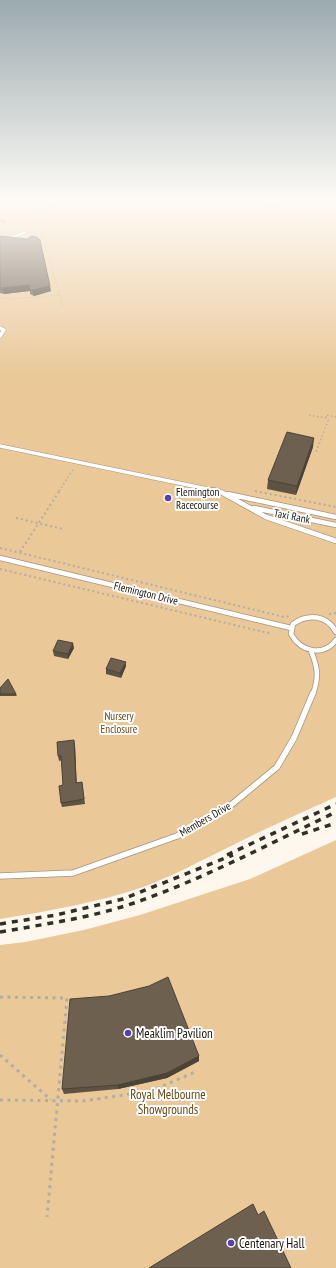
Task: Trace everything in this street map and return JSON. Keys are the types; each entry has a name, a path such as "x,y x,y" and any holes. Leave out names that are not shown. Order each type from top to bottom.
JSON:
{"lane":[{"path":"0,328 4,330 0,336"},
{"path":"0,446 336,517"},
{"path":"221,492 266,517 336,541"},
{"name":"Taxi Rank","path":"248,507 336,525"},
{"name":"Flemington Drive","path":"0,558 291,628"},
{"path":"336,632 334,625 322,618 308,617 297,620 291,628 293,639 297,644 311,651 325,650 336,640"},
{"name":"Members Drive","path":"0,876 73,873 177,836 231,805 276,767 294,738 317,682 317,666 311,651"}],"path":[{"path":"49,258 63,306"},
{"path":"0,298 10,299 60,295"},
{"path":"310,415 326,418 326,415 336,417"},
{"path":"316,452 328,421 326,418"},
{"path":"15,562 75,467 67,466"},
{"path":"16,518 63,529"},
{"path":"0,548 284,617 293,615"},
{"path":"0,569 268,633 276,615"},
{"path":"326,613 336,613"},
{"path":"0,997 67,998 47,1216"},
{"path":"0,1055 52,1101"},
{"path":"0,1100 83,1101 152,1091 195,1072"}],"green space":[{"name":"Flemington Racecourse","path":"0,258 336,258 336,797 143,887 90,902 0,919"},
{"name":"Royal Melbourne Showgrounds","path":"336,840 336,1268 0,1268 0,945 25,942 84,930 140,915 250,879"}],"building":[{"path":"0,258 44,258 50,286 33,290 30,289 29,285 0,288"},
{"path":"287,432 314,438 297,486 268,480"},
{"path":"58,640 73,643 68,654 53,651"},
{"path":"111,658 126,662 120,673 106,669"},
{"path":"8,679 16,694 0,694 0,688"},
{"path":"74,740 76,783 82,782 84,799 61,803 59,786 63,785 61,756 58,756 57,742"},
{"name":"Meaklim Pavilion","path":"168,977 199,1056 167,1073 118,1085 62,1089 70,999 109,996 149,986"},
{"name":"Centenary Hall","path":"253,1204 258,1215 264,1211 291,1268 149,1268"}],"railway":[{"path":"227,855 336,804"},
{"path":"0,932 84,917 160,894 261,849 336,812"},
{"path":"302,834 336,823"},
{"path":"0,924 56,915 123,899 233,855"}],"place":[{"name":"Flemington Racecourse","path":"168,498"},
{"name":"Meaklim Pavilion","path":"128,1033"},
{"name":"Centenary Hall","path":"231,1243"}],"park label":[{"name":"Nursery Enclosure","path":"119,722"}]}
